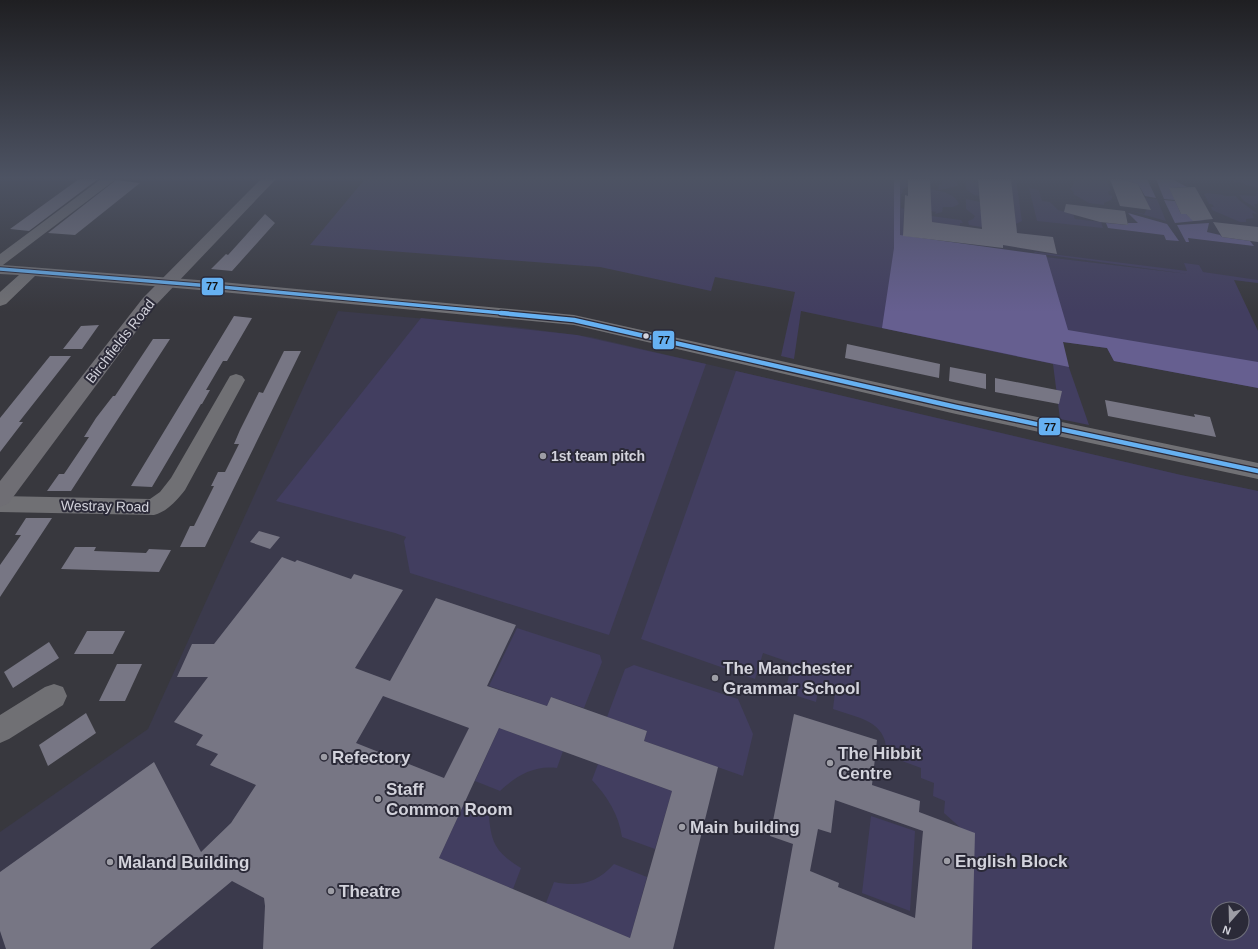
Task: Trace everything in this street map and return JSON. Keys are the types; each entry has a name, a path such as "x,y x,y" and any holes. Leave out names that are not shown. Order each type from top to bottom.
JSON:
{"highway":[{"name":"Birchfields Road","path":"0,498 141,312 226,223"}],"street":[{"path":"0,261 50,223"},
{"path":"0,269 574,320 731,354 956,407 1258,471"},
{"path":"0,301 32,271"},
{"name":"Westray Road","path":"0,504 154,507 167,498 178,484 236,380"},
{"path":"0,730 54,696"}],"shaded area":[{"path":"328,223 903,223 903,236 895,235 895,239 1188,274 1034,253 1187,271 1184,263 1199,265 1203,272 1258,280 1258,283 1234,280 1258,331 1258,388 1114,361 1107,348 1063,342 1066,359 1089,425 1060,419 1053,364 801,311 794,359 781,356 795,292 715,277 711,291 600,267 310,245"},
{"path":"894,223 1258,223 1258,283 894,239"},
{"path":"894,223 900,223 900,235 1046,255 1068,330 1258,362 1258,388 1114,361 1107,348 1063,342 1069,367 882,328 894,248"},
{"path":"941,223 960,223 960,226"},
{"path":"969,223 1017,223 1016,224 1017,230 1012,232 969,225"},
{"path":"1059,223 1101,223 1103,228"},
{"path":"1106,223 1128,225 1128,223 1167,224 1179,241 1166,240 1164,235 1108,228"},
{"path":"1209,223 1207,232 1220,235 1222,237 1250,241 1254,246 1188,238 1189,242 1186,242 1177,225"},
{"name":"The Manchester Grammar School","path":"338,311 516,327 591,337 1181,475 1258,491 1258,949 0,949 0,832 148,729"},
{"path":"421,318 577,335 706,364 609,635 410,573 404,541 406,537 276,501"},
{"path":"736,371 1181,475 1258,491 1258,949 969,949 972,838 944,813 945,801 933,796 934,783 921,778 921,768 886,755 886,744 877,728 862,719 833,709 835,692 819,686 816,702 785,692 792,663 763,653 755,679 641,639"},
{"path":"517,628 600,655 602,662 584,708 551,697 547,706 489,686"},
{"path":"634,665 738,699 753,734 743,776 644,741 647,731 607,717 625,669"},
{"path":"499,728 563,751 557,768 541,768 533,770 519,776 500,791 475,781"},
{"path":"598,764 672,791 655,849 622,837 612,806 592,780"},
{"path":"463,806 489,816 491,834 497,847 506,857 521,868 513,889 439,858"},
{"path":"871,816 915,831 910,911 862,893"},
{"path":"614,864 647,877 630,938 546,903 554,882 579,884 594,880 601,876"}],"building":[{"path":"18,223 39,223 29,231 10,229"},
{"path":"60,223 90,223 75,235 48,233"},
{"path":"257,223 275,223 232,271 211,269 226,254 228,255"},
{"path":"904,223 941,223 982,229 982,223 1016,223 1017,233 1053,237 1057,254 1003,245 1003,248 903,236"},
{"path":"1112,223 1128,223 1128,225"},
{"path":"1214,223 1258,227 1258,242 1222,237"},
{"path":"234,316 252,318 227,361 223,361 206,390 210,390 152,487 131,486"},
{"path":"99,325 82,349 63,349 81,326"},
{"path":"153,339 170,339 71,491 47,491 59,474 64,474 89,437 84,437 96,418 113,396 115,396"},
{"path":"847,344 940,364 939,378 845,358"},
{"path":"284,351 301,351 205,547 180,547 190,526 194,526 214,486 211,486 218,472 225,472 239,444 234,444 240,430 259,392 263,393"},
{"path":"50,356 71,356 19,422 23,422 0,452 0,418"},
{"path":"950,367 986,374 986,389 949,381"},
{"path":"995,378 1062,391 1059,404 995,392"},
{"path":"1105,400 1195,417 1194,414 1210,417 1216,437 1108,416"},
{"path":"26,518 52,518 0,597 0,565 21,535 15,535"},
{"path":"259,531 280,537 270,549 250,542"},
{"path":"75,547 96,547 94,551 146,553 149,549 171,550 159,572 61,569"},
{"path":"282,557 295,562 297,560 351,579 354,574 403,590 355,668 390,681 436,598 516,625 487,686 547,706 551,697 647,731 644,741 718,767 673,949 263,949 264,898 232,881 150,949 6,949 0,931 0,872 154,762 201,852 231,823 256,785 210,765 218,754 196,745 203,735 174,722 208,677 177,677 192,644 214,644","holes":["383,696 469,728 444,778 356,743","499,728 672,791 630,938 439,858"]},
{"path":"87,631 125,631 113,654 74,654"},
{"path":"49,642 59,658 13,688 4,672"},
{"path":"117,664 142,664 125,701 99,701"},
{"path":"86,713 96,733 48,766 39,745"},
{"path":"794,714 877,740 872,785 920,801 919,812 975,833 972,949 774,949 793,844 770,836","holes":["835,800 923,831 915,918 838,887 839,883 810,871 818,829 831,833"]}],"transit line":[{"name":"77","path":"0,269 211,286 574,320 956,407 1258,471"}],"place":[{"name":"1st team pitch","path":"543,456"},
{"name":"The Manchester Grammar School","path":"715,678"},
{"name":"Refectory","path":"324,757"},
{"name":"The Hibbit Centre","path":"830,763"},
{"name":"Staff Common Room","path":"378,799"},
{"name":"Main building","path":"682,827"},
{"name":"English Block","path":"947,861"},
{"name":"Maland Building","path":"110,862"},
{"name":"Theatre","path":"331,891"}]}
